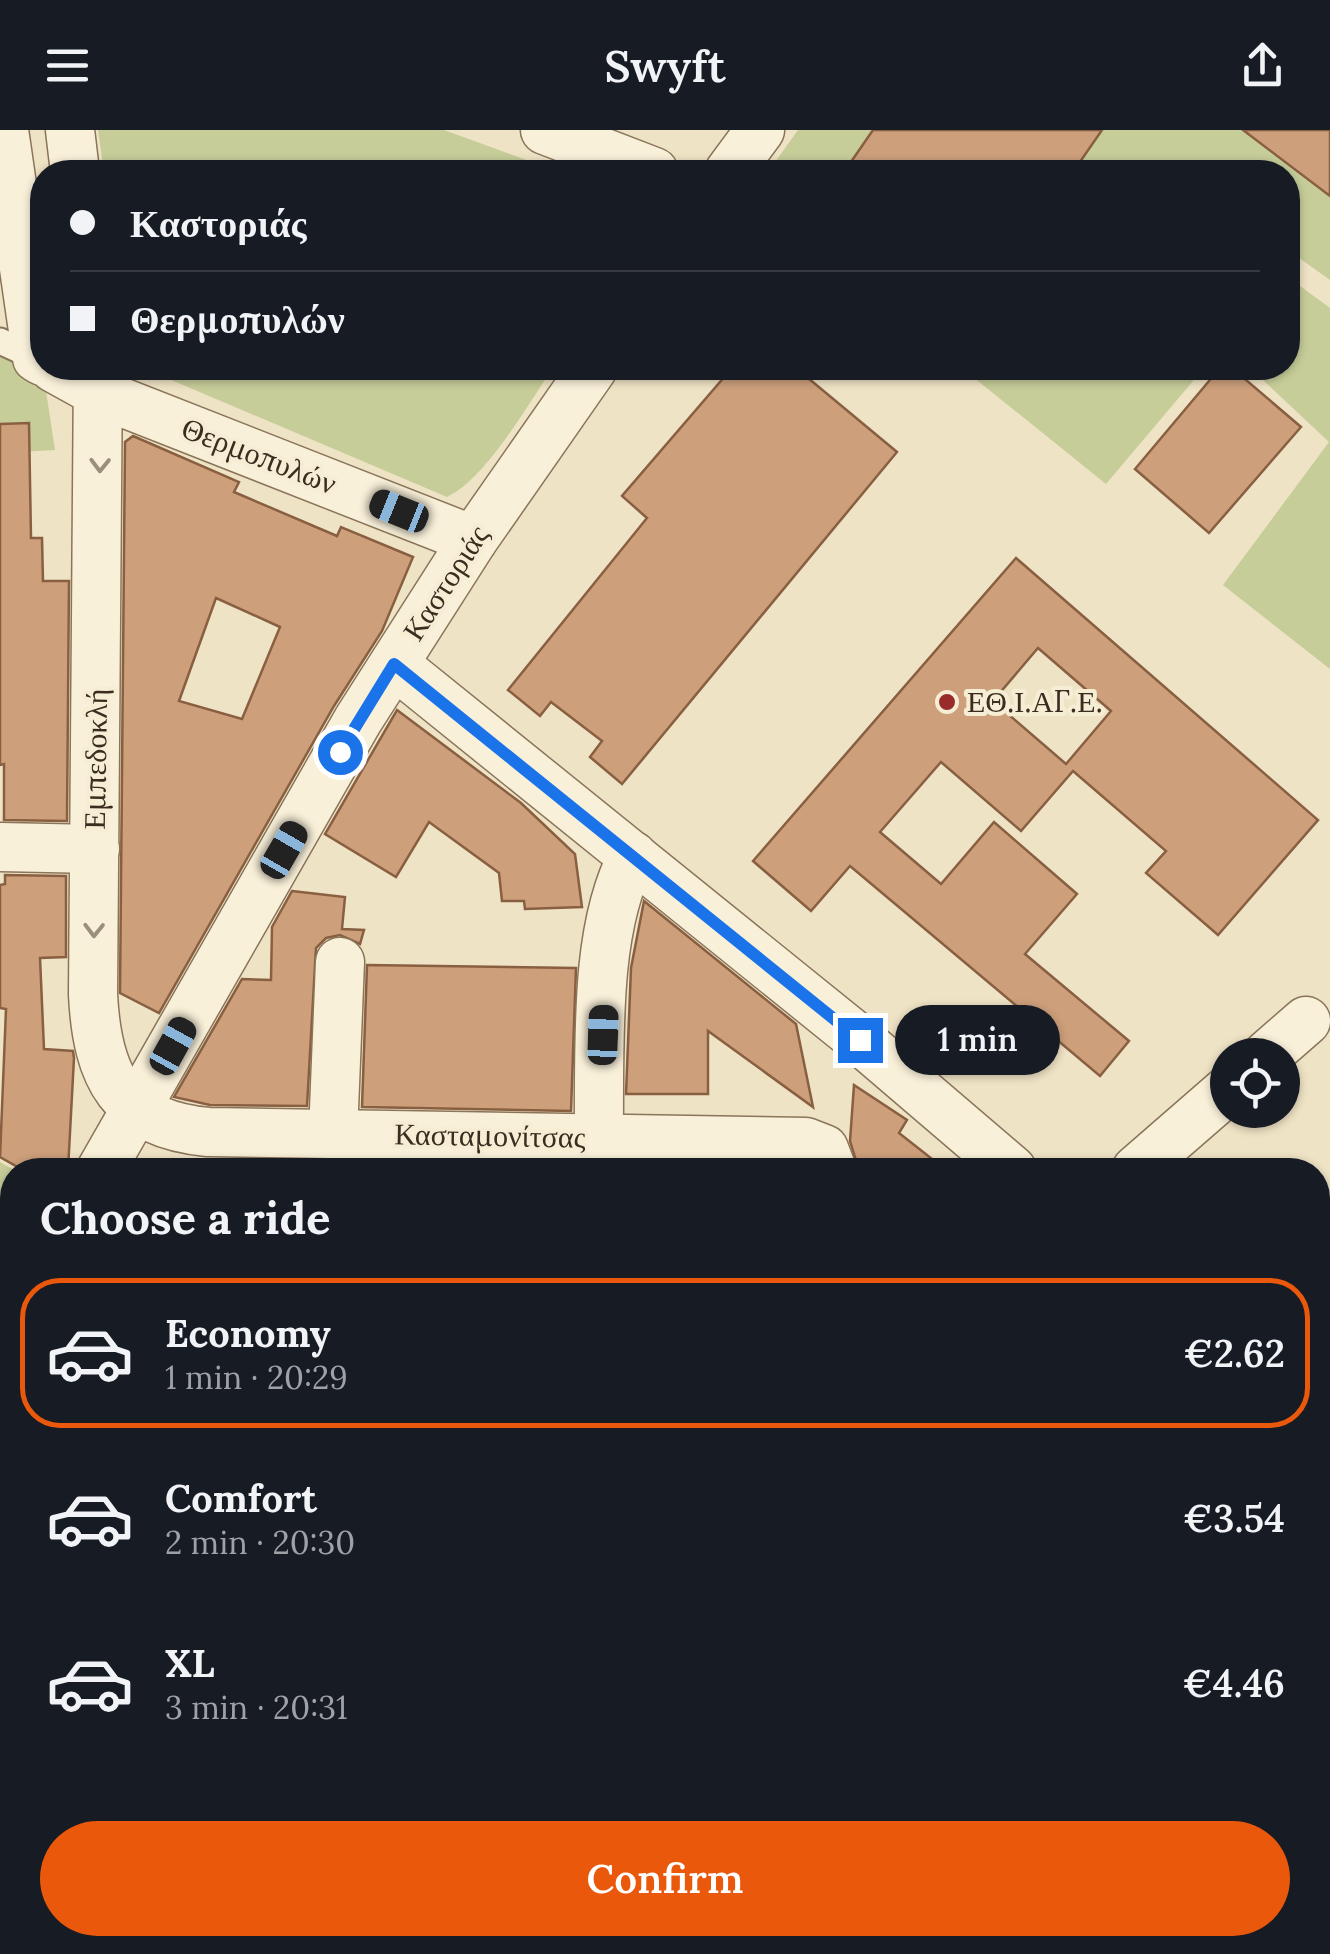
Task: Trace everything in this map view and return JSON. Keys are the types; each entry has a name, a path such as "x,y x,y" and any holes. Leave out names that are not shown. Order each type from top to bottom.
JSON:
{"street":[{"path":"4,130 30,334"},
{"path":"70,130 74,160"},
{"path":"545,130 623,160"},
{"path":"738,160 760,130"},
{"name":"Καστοριάς","path":"109,1158 394,664 473,540 585,380"},
{"name":"Θερμοπυλών","path":"99,381 473,540"},
{"name":"Εμπεδοκλή","path":"99,381 94,1014 114,1085 136,1112"},
{"path":"394,664 998,1158"},
{"path":"0,847 94,849"},
{"path":"598,1154 606,932 616,891 633,856"},
{"path":"334,1134 340,962"},
{"path":"1287,1038 1306,1021"},
{"path":"1150,1158 1210,1106"},
{"name":"Κασταμονίτσας","path":"136,1112 186,1130 334,1134 440,1153 598,1154 806,1142 824,1149 827,1158"}],"green space":[{"path":"98,130 444,130 526,160 102,160"},
{"path":"798,130 873,130 852,160 777,160"},
{"path":"1102,130 1241,130 1284,160 1081,160"},
{"path":"1300,171 1330,192 1330,280 1300,259"},
{"path":"1300,286 1330,308 1330,669 1223,585 1329,442 1263,380 1300,380"},
{"path":"0,356 30,366 30,380 44,380 55,450 0,453"},
{"path":"171,380 545,380 491,458 462,488 447,497"},
{"path":"977,380 1194,380 1106,484"}],"building":[{"path":"873,130 1102,130 1081,160 852,160"},
{"path":"1243,130 1330,130 1330,196 1300,173 1300,160 1283,160"},
{"path":"722,380 810,380 897,452 622,784 590,757 602,741 551,702 540,716 508,690 647,518 622,496"},
{"path":"1210,380 1246,380 1301,427 1209,533 1135,469"},
{"path":"29,423 31,538 42,538 43,581 69,581 67,821 4,820 4,764 0,765 0,424"},
{"path":"133,436 239,482 234,492 337,536 341,527 413,557 382,631 334,706 159,1013 120,993 125,442","holes":["216,598 280,627 242,719 179,701"]},
{"path":"1016,558 1318,820 1218,935 1146,873 1166,851 1073,771 1021,831 941,762 880,832 941,884 994,822 1077,894 1025,954 1129,1041 1100,1076 850,866 811,911 753,861","holes":["1038,648 1111,711 1066,764 993,701"]},
{"path":"397,710 521,803 575,854 582,907 525,909 524,901 502,901 499,873 429,822 396,877 325,834"},
{"path":"5,875 66,876 66,957 40,958 44,1049 73,1051 69,1158 0,1157 6,1009 0,1008 0,885 5,884"},
{"path":"292,891 345,897 342,929 364,930 360,944 340,935 326,938 316,948 307,1106 210,1105 174,1097 242,979 271,980 272,927"},
{"path":"644,901 796,1024 813,1107 708,1031 708,1094 626,1094 631,968"},
{"path":"367,965 576,968 571,1111 362,1107"},
{"path":"854,1085 907,1120 899,1133 931,1158 855,1158 850,1141"}],"place":[{"name":"ΕΘ.Ι.ΑΓ.Ε.","path":"947,702"}],"route":[{"path":"340,752 394,664 860,1040"}]}
